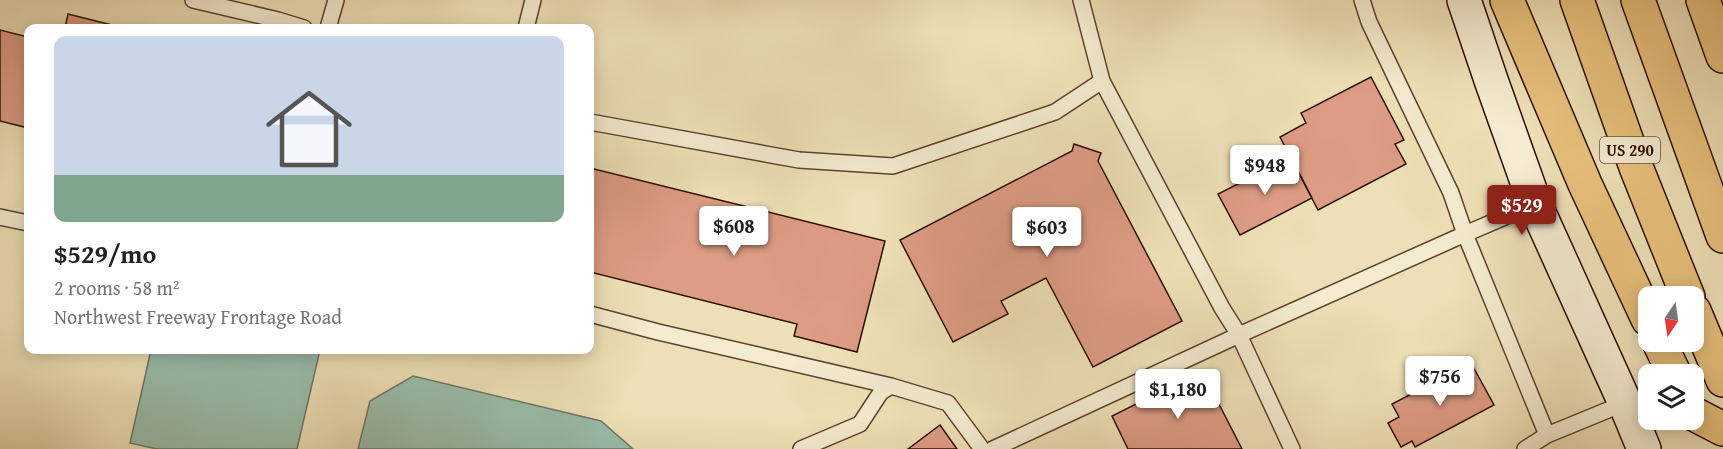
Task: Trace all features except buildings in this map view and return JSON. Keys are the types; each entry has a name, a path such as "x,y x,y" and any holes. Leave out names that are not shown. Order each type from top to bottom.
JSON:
{"highway":[{"path":"1507,0 1585,184 1638,298"},
{"name":"US 290","path":"1577,0 1636,167 1684,286"},
{"path":"1638,0 1723,236"},
{"path":"1703,0 1723,57"},
{"path":"1704,335 1723,380"},
{"path":"1704,419 1723,429"}],"main road":[{"path":"1464,0 1535,204 1644,449"}],"lane":[{"path":"193,0 291,24"},
{"path":"329,24 336,0"},
{"path":"1081,0 1102,81 1222,308 1239,334 1292,449"},
{"path":"1362,0 1369,22 1451,193 1464,234 1547,435"},
{"path":"526,24 529,1"},
{"path":"594,123 799,160 893,166 1055,112 1102,81"},
{"path":"993,449 1239,334 1535,204"},
{"path":"0,217 24,222"},
{"path":"594,315 891,386 948,403 982,449"},
{"path":"801,449 860,424 881,392 891,386"},
{"path":"1525,449 1547,435 1625,403"}],"shaded area":[{"path":"150,354 319,354 297,449 157,449 130,443"},
{"path":"413,376 601,421 633,449 358,449 370,401"}]}
